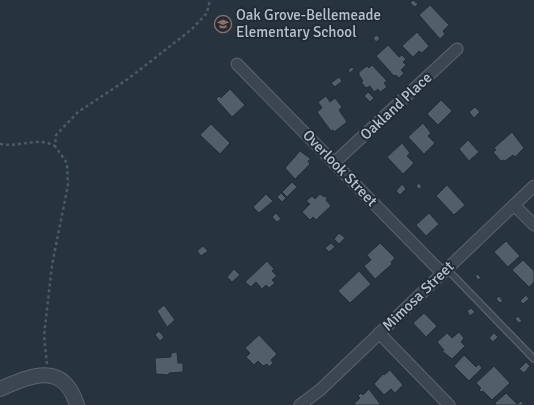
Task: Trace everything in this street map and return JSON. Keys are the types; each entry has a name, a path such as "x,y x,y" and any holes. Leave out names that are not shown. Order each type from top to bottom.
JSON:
{"street":[{"name":"Oakland Place","path":"335,162 457,49"},
{"name":"Overlook Street","path":"237,64 444,271"},
{"name":"Mimosa Street","path":"300,405 320,390 534,186"},
{"path":"514,205 534,225"},
{"path":"379,334 449,405"},
{"path":"0,389 23,378 49,374 57,377 65,383 74,396 77,405"}],"lane":[{"path":"444,271 534,359"}],"path":[{"path":"55,146 56,135 78,112 128,79 192,29 206,14 210,0"},
{"path":"0,144 11,146 46,141 55,146 67,163 68,184 52,265 44,336 49,374"}],"building":[{"path":"413,0 418,4 415,7 410,3"},
{"path":"430,5 449,25 443,31 445,34 440,39 419,15"},
{"path":"417,32 429,46 422,53 419,51 413,57 402,46"},
{"path":"377,35 380,39 376,42 373,38"},
{"path":"388,45 399,57 402,55 406,59 403,62 406,65 401,70 404,73 399,78 396,75 394,76 376,56"},
{"path":"372,65 387,81 384,83 387,87 380,92 378,89 374,92 370,86 366,88 361,82 363,81 359,75 359,72 367,66 369,68"},
{"path":"352,67 354,69 350,73 348,70"},
{"path":"339,77 342,81 335,87 331,83"},
{"path":"230,89 245,105 232,117 216,99 219,96 221,98"},
{"path":"368,92 374,98 370,102 364,96"},
{"path":"326,96 330,102 335,98 342,107 339,110 347,122 334,132 333,130 331,131 317,112 322,108 318,102"},
{"path":"441,100 452,111 438,125 427,114"},
{"path":"475,107 480,112 474,118 469,112"},
{"path":"423,123 431,133 428,136 435,143 424,154 408,137"},
{"path":"211,124 230,143 220,154 200,135"},
{"path":"512,132 524,148 515,157 513,155 505,161 501,161 493,152 496,150 494,148"},
{"path":"468,140 479,152 469,161 459,149"},
{"path":"402,143 410,153 407,156 414,163 403,174 387,157"},
{"path":"300,151 311,159 308,161 310,164 295,179 285,168"},
{"path":"292,182 297,187 287,197 282,192"},
{"path":"419,183 422,187 419,189 416,186"},
{"path":"402,184 406,189 400,195 396,191"},
{"path":"447,185 465,205 454,215 436,196"},
{"path":"281,193 286,198 282,202 277,197"},
{"path":"266,194 273,201 259,213 253,207"},
{"path":"320,194 327,198 326,200 331,206 316,220 313,217 310,220 302,212 310,204 306,201 312,196 315,199"},
{"path":"276,213 281,219 277,222 272,217"},
{"path":"429,213 439,224 426,236 416,225"},
{"path":"339,233 345,238 339,244 334,239"},
{"path":"506,241 520,256 508,267 494,252"},
{"path":"331,243 335,247 329,252 325,248"},
{"path":"380,243 395,258 391,262 392,264 375,279 364,266 371,260 367,255"},
{"path":"203,246 208,251 201,256 197,251"},
{"path":"523,260 534,271 534,282 529,287 512,270"},
{"path":"267,261 274,269 272,271 277,276 272,280 275,283 269,288 266,285 262,289 256,282 251,287 245,282"},
{"path":"234,269 240,275 232,282 227,277"},
{"path":"359,271 371,284 350,303 338,291"},
{"path":"478,274 481,278 478,280 475,276"},
{"path":"526,295 529,299 523,304 520,301"},
{"path":"499,296 503,301 500,303 496,299"},
{"path":"164,305 175,320 167,327 157,311"},
{"path":"471,308 475,312 470,316 467,311"},
{"path":"424,313 437,326 426,337 413,323"},
{"path":"518,316 522,321 519,323 515,319"},
{"path":"159,331 164,337 160,341 155,335"},
{"path":"459,332 464,338 461,342 465,346 452,359 442,351 444,350 437,342 447,333 452,338"},
{"path":"494,333 498,337 493,342 489,338"},
{"path":"259,335 277,354 271,360 273,363 269,367 267,364 263,366 258,361 254,365 246,357 250,353 245,348"},
{"path":"177,352 178,363 183,363 183,372 169,373 169,375 156,374 155,358 171,357 171,353"},
{"path":"464,355 476,367 479,364 482,368 469,381 454,366"},
{"path":"526,362 530,366 524,373 519,369"},
{"path":"494,366 510,383 492,400 483,391 481,392 479,390 481,388 476,383"},
{"path":"390,370 403,385 395,393 391,389 384,395 374,384 383,374 384,375"},
{"path":"369,389 381,405 355,405 354,404 360,398 358,396 361,393 363,395"},
{"path":"506,393 517,404 521,401 524,405 496,405 495,403"}],"place":[{"name":"Oak Grove-Bellemeade Elementary School","path":"223,24"}]}
